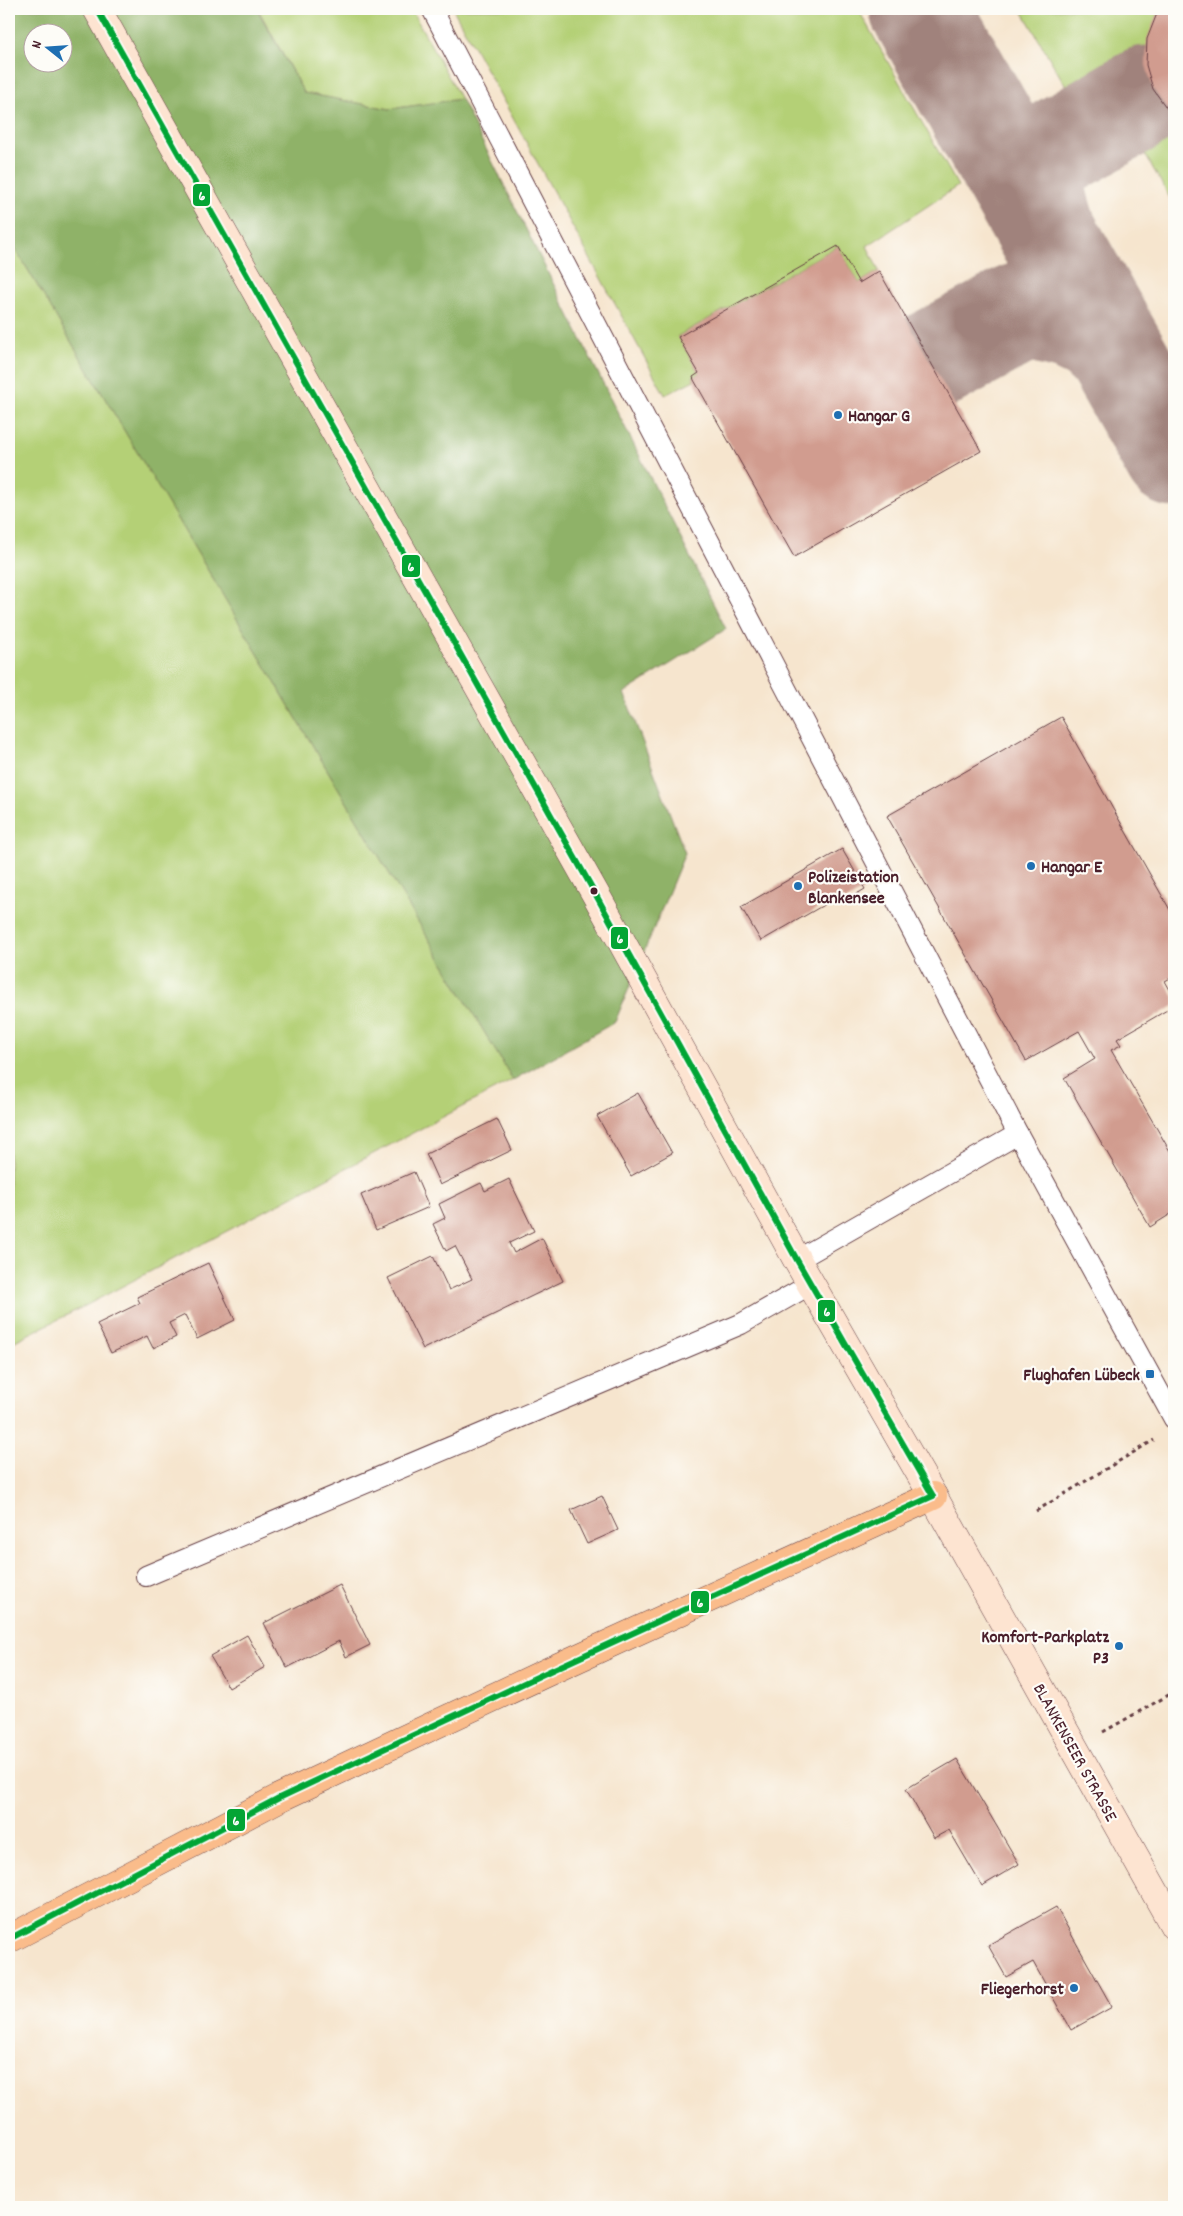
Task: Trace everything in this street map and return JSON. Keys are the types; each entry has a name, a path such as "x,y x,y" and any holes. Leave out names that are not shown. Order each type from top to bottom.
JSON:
{"main road":[{"name":"BLANKENSEER STRASSE","path":"97,9 596,895 811,1284 933,1496 1174,1926"},
{"path":"9,1939 279,1798 563,1665 933,1496"}],"lane":[{"path":"432,9 1018,1134 1174,1419"},
{"path":"798,1260 1018,1134"},
{"path":"146,1576 741,1324 811,1284"}],"path":[{"path":"1036,1511 1159,1437"},
{"path":"1074,1748 1174,1692"}],"green space":[{"path":"9,9 257,9 304,93 390,109 461,99 726,629 624,693 685,853 615,1022 513,1080 9,238"},
{"path":"258,9 411,9 461,99 390,109 304,93"},
{"path":"453,9 858,9 958,186 867,246 879,271 859,283 838,246 678,336 699,373 693,376 694,380 665,395"},
{"path":"1021,9 1163,9 1156,16 1153,89 1174,114 1174,132 1135,61 1072,97"},
{"path":"1174,133 1174,205 1142,149"},
{"path":"9,238 513,1080 85,1306 9,1344"}],"building":[{"path":"1163,9 1174,9 1174,114 1168,110 1153,89 1146,65 1147,39 1156,16"},
{"name":"Hangar G","path":"838,246 859,283 879,271 981,451 794,557 694,380 693,377 699,373 678,337"},
{"name":"Hangar E","path":"1061,717 1174,917 1174,976 1165,981 1174,997 1174,1006 1117,1039 1121,1045 1111,1050 1174,1158 1174,1212 1150,1227 1064,1078 1095,1059 1079,1031 1026,1061 887,816"},
{"path":"842,849 865,889 845,901 841,895 761,941 741,907"},
{"path":"638,1093 672,1153 631,1176 597,1116"},
{"path":"497,1119 512,1150 440,1185 426,1154"},
{"path":"414,1172 429,1207 376,1230 361,1195"},
{"path":"509,1179 534,1231 509,1243 514,1253 542,1238 563,1281 423,1349 388,1278 433,1256 449,1290 472,1279 455,1246 446,1251 433,1224 445,1218 439,1204 481,1183 485,1191"},
{"path":"208,1263 235,1320 197,1339 185,1315 169,1323 176,1337 153,1348 147,1336 111,1353 97,1324 140,1303 137,1297"},
{"path":"602,1496 618,1530 587,1544 571,1510"},
{"path":"340,1585 370,1645 346,1657 339,1641 287,1668 264,1623"},
{"path":"247,1635 265,1667 229,1688 210,1656"},
{"path":"957,1759 1019,1864 982,1886 949,1830 934,1838 906,1789"},
{"path":"1056,1907 1112,2007 1071,2030 1033,1962 1006,1977 988,1945"}],"taxiway":[{"path":"920,9 1174,457"},
{"path":"1048,235 1041,215 1036,184 1037,174 1045,155 1146,96"},
{"path":"935,359 1018,314 1035,312 1070,321 1095,333 1113,350"}],"transit line":[{"name":"6","path":"97,9 596,895 797,1260 933,1496"},
{"name":"6","path":"9,1939 279,1798 554,1669 933,1496"}],"place":[{"name":"Hangar G","path":"838,415"},
{"name":"Hangar E","path":"1031,866"},
{"name":"Polizeistation Blankensee","path":"798,886"},
{"name":"Flughafen Lübeck","path":"1150,1374"},
{"name":"Komfort-Parkplatz P3","path":"1119,1646"},
{"name":"Fliegerhorst","path":"1074,1988"}]}
